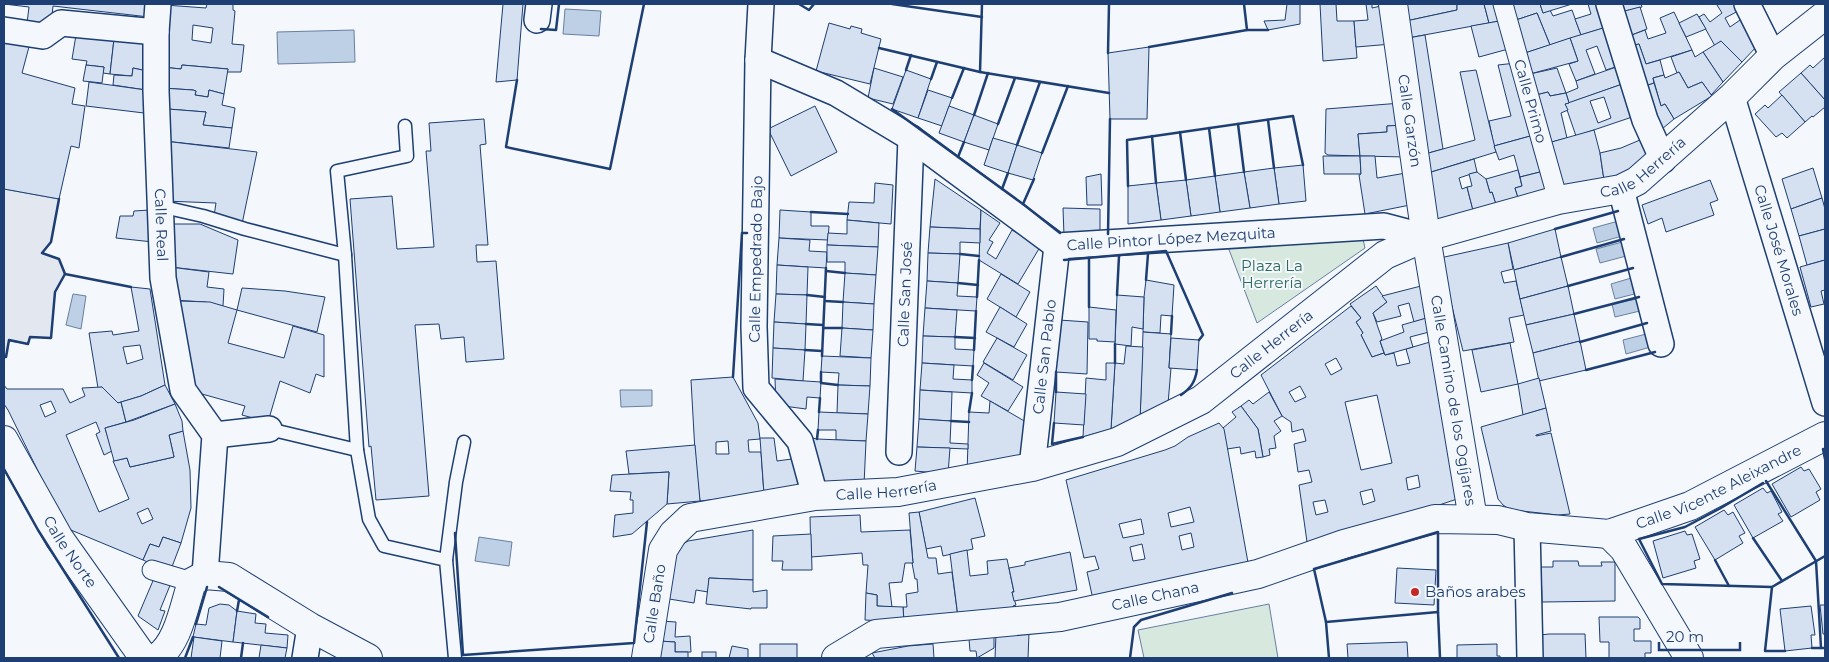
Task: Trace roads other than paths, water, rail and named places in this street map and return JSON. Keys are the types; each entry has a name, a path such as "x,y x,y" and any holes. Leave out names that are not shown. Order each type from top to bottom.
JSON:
{"street":[{"name":"Calle Real","path":"158,4 156,32 159,206 163,278 182,390 215,435"},
{"name":"Calle Empedrado Bajo","path":"761,4 758,60 754,327 756,388 800,442 816,496"},
{"name":"Calle Garzón","path":"1393,4 1426,237"},
{"name":"Calle Primo","path":"1503,4 1558,200"},
{"path":"1609,4 1645,120 1663,160"},
{"path":"1746,4 1773,56"},
{"name":"Calle Herrería","path":"663,550 673,534 690,518 816,496 898,492 1032,467 1117,442 1201,400 1384,255 1426,237 1558,200 1621,189 1637,181 1732,97 1773,56 1825,15"},
{"path":"4,30 43,36 61,24 156,32"},
{"name":"Calle Pintor López Mezquita","path":"758,60 836,93 911,138 1057,246 1384,226 1426,237"},
{"name":"Calle José Morales","path":"1732,97 1825,403"},
{"name":"Calle San José","path":"899,452 911,138"},
{"path":"1621,189 1661,344"},
{"name":"Calle Camino de los Ogíjares","path":"1426,237 1473,519 1498,520 1527,528 1609,534"},
{"name":"Calle San Pablo","path":"1032,467 1057,246"},
{"path":"156,658 162,655 172,643 198,578 215,435 269,429"},
{"name":"Calle Vicente Aleixandre","path":"1609,534 1690,506 1825,436"},
{"name":"Calle Norte","path":"4,440 59,538 144,658"},
{"name":"Calle Chana","path":"836,658 876,634 1060,617 1258,574 1344,544 1435,519 1473,519"},
{"path":"1527,528 1530,658"},
{"path":"1609,534 1624,549 1689,658"},
{"name":"Calle Baño","path":"646,658 663,550"},
{"path":"152,570 198,578 229,577 310,627 368,658"},
{"path":"305,658 310,627"}],"lane":[{"path":"405,126 407,156 337,171 345,255 357,450 368,519 384,546 446,560"},
{"path":"159,206 203,216 345,255"},
{"path":"269,429 357,450"},
{"path":"455,658 446,560 456,482 464,442"}],"water":[{"path":"565,9 601,11 599,36 563,34"},
{"path":"354,30 355,62 278,64 277,32"},
{"path":"1622,220 1626,235 1597,243 1593,228"},
{"path":"1626,241 1630,255 1600,263 1596,249"},
{"path":"1638,276 1642,292 1615,299 1611,284"},
{"path":"73,294 86,296 81,329 66,325"},
{"path":"1641,298 1644,310 1615,317 1612,304"},
{"path":"1650,333 1654,346 1626,354 1623,340"},
{"path":"620,390 652,390 652,406 621,407"},
{"path":"479,537 512,542 509,566 475,561"}],"place":[{"name":"Baños arabes","path":"1415,592"}],"park label":[{"name":"Plaza La Herrería","path":"1272,274"}]}
